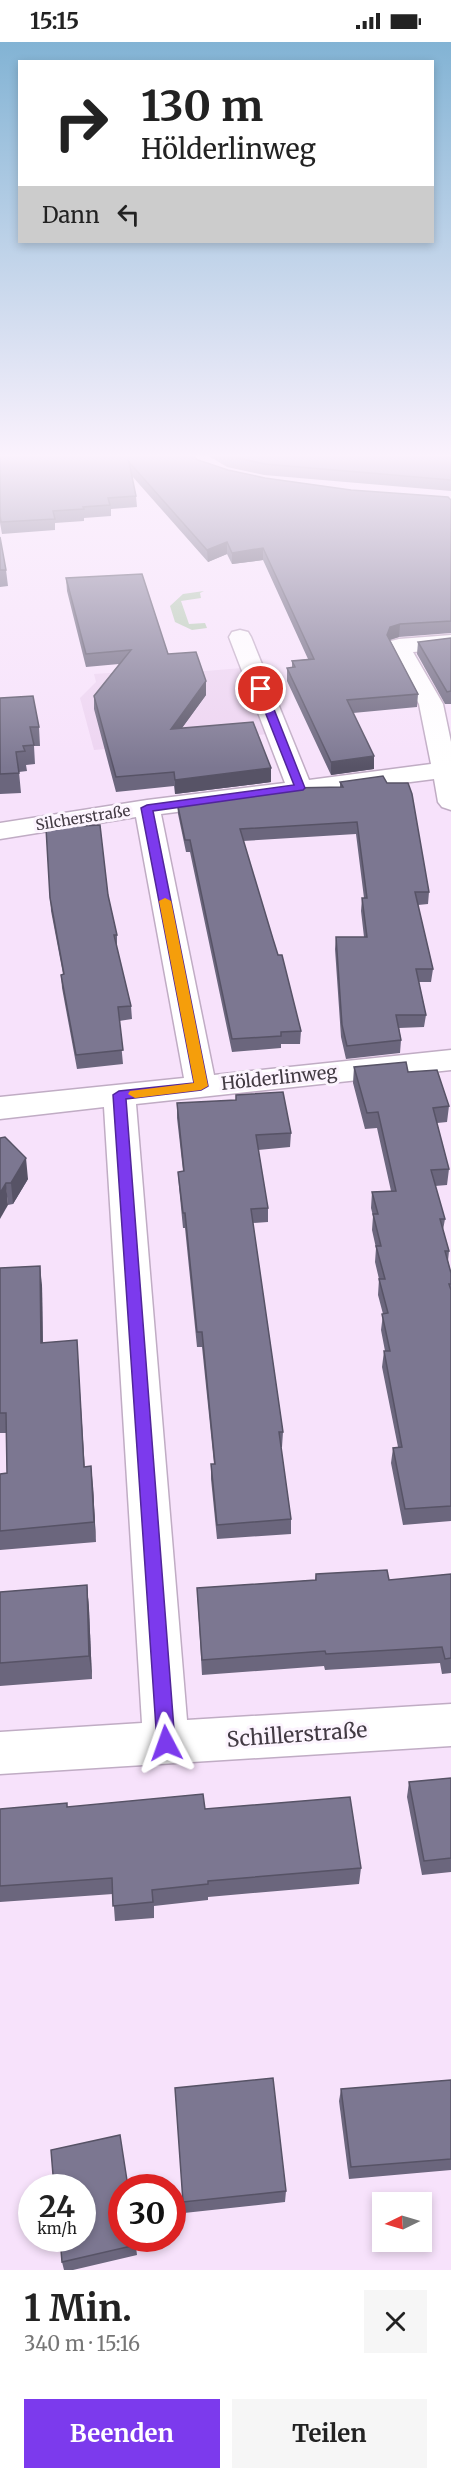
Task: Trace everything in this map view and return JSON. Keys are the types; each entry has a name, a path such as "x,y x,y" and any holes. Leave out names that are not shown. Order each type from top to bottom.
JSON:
{"street":[{"path":"240,637 300,788"},
{"path":"451,642 399,646 431,704 448,770 451,802"},
{"name":"Silcherstraße","path":"0,831 147,808 448,770"},
{"path":"147,808 201,1086"},
{"name":"Hölderlinweg","path":"0,1108 451,1060"},
{"path":"119,1095 166,1743"},
{"name":"Schillerstraße","path":"0,1753 451,1725"}],"shaded area":[{"path":"242,668 269,734 94,750 80,698 96,682 94,674 154,670 157,675"}],"green space":[{"path":"204,591 200,593 201,598 181,601 189,624 205,623 207,628 192,630 175,622 170,606 183,594"}],"building":[{"path":"0,560 4,560 6,570 0,570"},
{"path":"269,560 451,560 451,621 400,624 390,627 387,635 418,694 347,700 374,756 331,762 287,668 295,667 292,661 314,659"},
{"path":"142,574 168,654 196,652 206,681 171,729 253,722 271,768 175,780 174,772 116,777 94,696 131,650 86,654 66,578"},
{"path":"451,638 451,691 447,692 418,642"},
{"path":"33,696 39,727 30,727 34,745 23,746 25,751 16,752 19,773 0,774 0,698"},
{"path":"383,776 387,783 408,783 412,794 429,892 415,892 433,969 416,969 426,1015 396,1015 401,1040 347,1046 342,1025 336,937 367,937 362,898 367,898 357,822 240,829 278,955 282,955 301,1031 281,1032 281,1036 232,1039 190,840 185,840 177,802 289,788 343,787 340,782"},
{"path":"100,825 108,895 117,935 114,935 131,1006 118,1007 123,1050 76,1055 50,898 46,828"},
{"path":"406,1062 408,1072 437,1070 449,1106 433,1108 449,1169 431,1170 445,1219 440,1219 449,1251 445,1251 451,1273 451,1284 449,1284 451,1290 451,1506 405,1509 393,1448 402,1447 384,1351 390,1351 382,1314 388,1313 379,1279 385,1279 376,1246 381,1246 373,1214 378,1214 372,1192 396,1191 378,1112 367,1113 354,1067"},
{"path":"283,1092 291,1133 256,1135 268,1208 251,1209 283,1432 279,1432 291,1519 217,1525 211,1464 215,1464 202,1332 197,1332 185,1213 183,1213 178,1172 184,1171 177,1103 236,1100 236,1095"},
{"path":"5,1137 26,1158 11,1183 6,1183 0,1193 0,1138"},
{"path":"40,1266 41,1343 77,1340 84,1467 91,1466 94,1522 0,1531 0,1474 7,1473 6,1413 0,1413 0,1268"},
{"path":"387,1570 389,1580 451,1574 451,1658 445,1659 442,1647 326,1654 325,1651 202,1660 197,1588 316,1580 316,1574"},
{"path":"87,1585 89,1656 0,1663 0,1592"},
{"path":"451,1778 451,1858 424,1861 409,1782"},
{"path":"203,1794 205,1809 350,1797 361,1868 208,1881 208,1884 152,1890 153,1902 113,1906 112,1878 0,1886 0,1809 67,1803 67,1807"},
{"path":"273,2078 286,2191 186,2202 186,2174 181,2174 175,2088"},
{"path":"451,2080 451,2159 351,2167 341,2089"},
{"path":"120,2135 126,2174 108,2174 108,2251 62,2262 61,2252 96,2252 96,2174 53,2174 51,2150"}],"slow traffic":[{"path":"135,1094 201,1086 165,901"}],"route":[{"path":"166,1743 119,1095 201,1086 147,808 300,788 261,689"}]}
